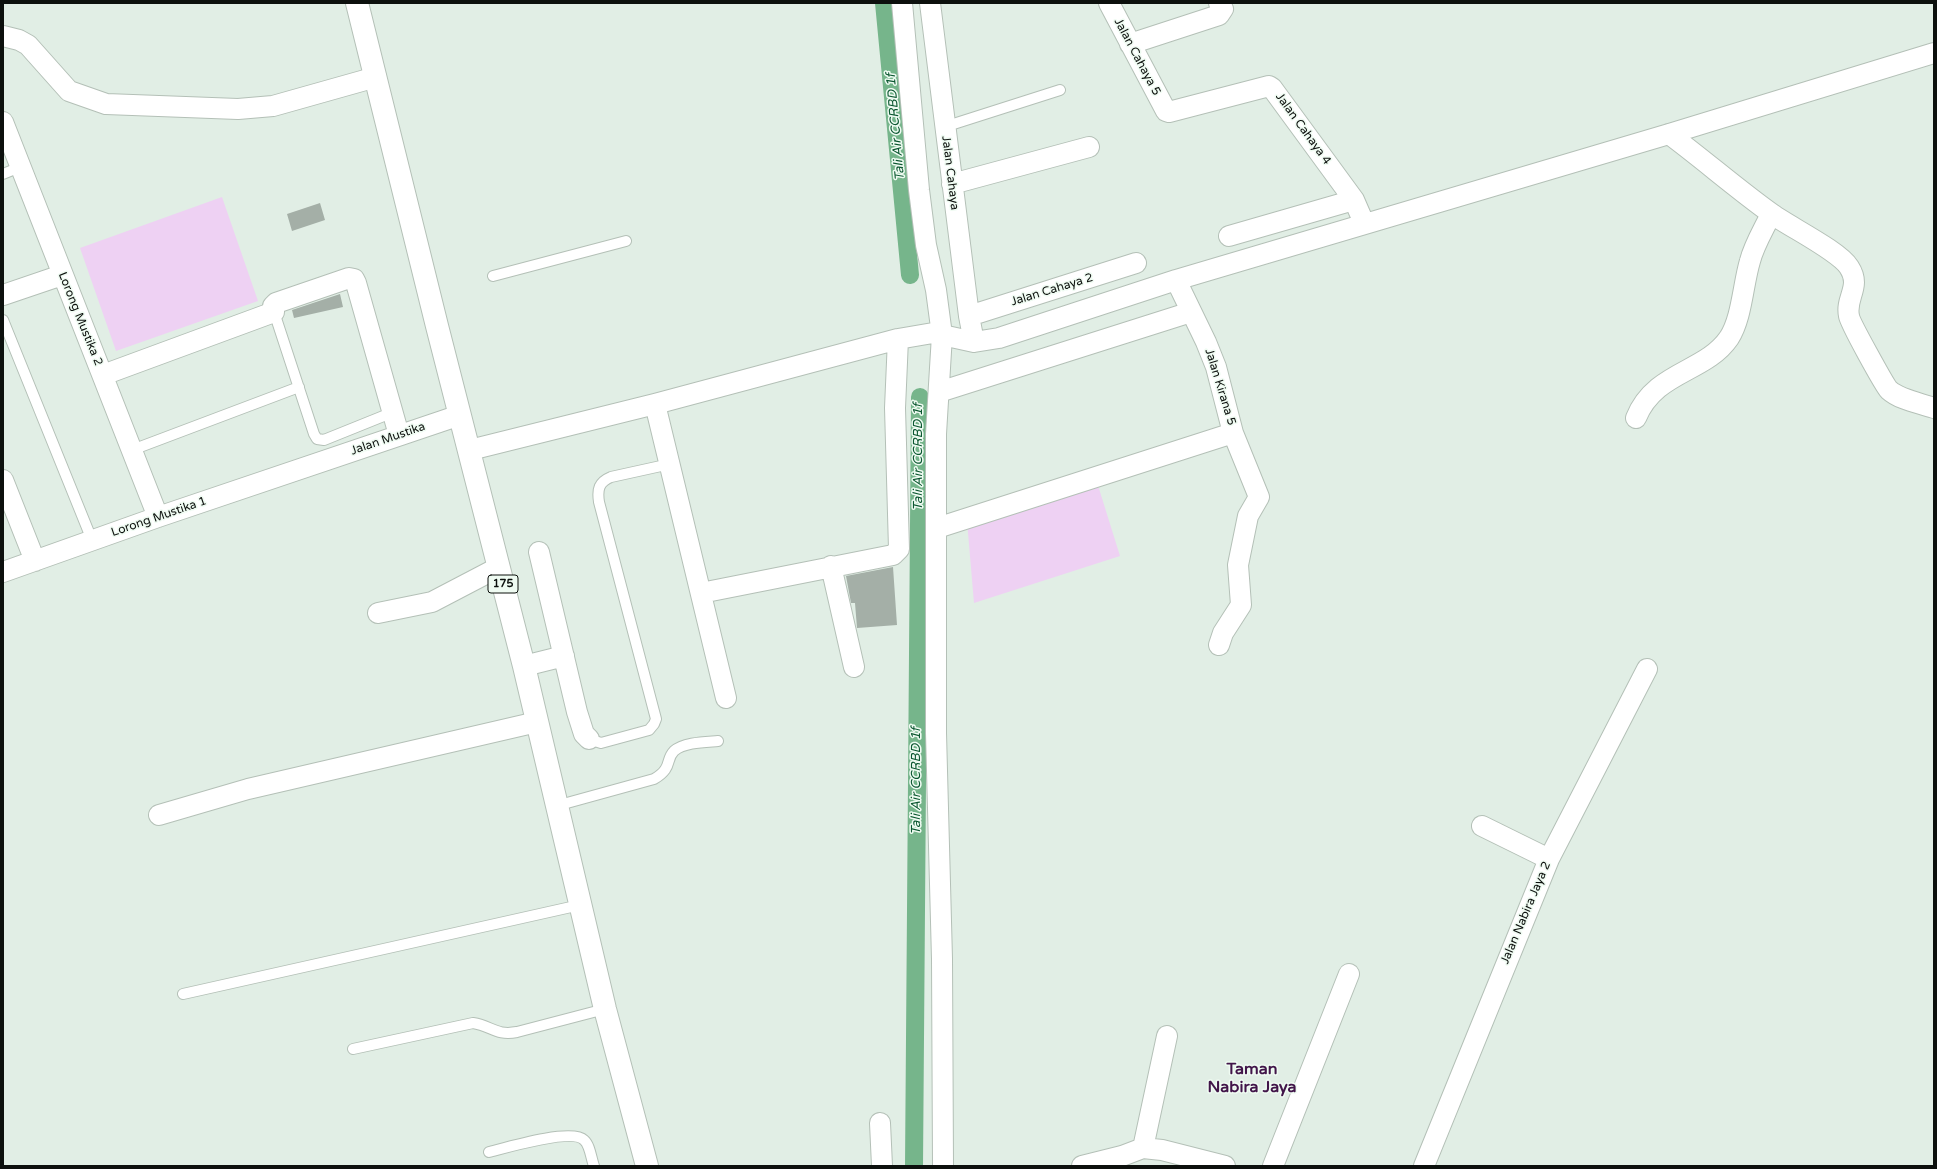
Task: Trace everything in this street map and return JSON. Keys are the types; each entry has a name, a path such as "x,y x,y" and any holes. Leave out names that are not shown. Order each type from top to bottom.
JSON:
{"main road":[{"name":"175","path":"357,3 524,666 580,905 646,1166"}],"street":[{"path":"902,3 919,190 926,245 936,290 942,335 936,434 936,733 942,959 943,1166"},
{"name":"Jalan Cahaya","path":"930,3 944,126 969,316 974,342"},
{"name":"Jalan Cahaya 5","path":"1109,3 1166,111"},
{"path":"1130,44 1219,15 1223,8 1219,3"},
{"path":"3,36 28,44 69,91 106,104 238,109 273,106 376,77"},
{"path":"470,450 655,404 898,339 933,333 974,342 1000,338 1176,280 1364,223 1669,134 1934,52"},
{"name":"Jalan Cahaya 4","path":"1166,111 1169,112 1269,86 1272,88 1354,200 1364,223"},
{"name":"Lorong Mustika 2","path":"3,122 11,170 62,275 103,375 158,517"},
{"path":"1669,134 1771,214 1843,259 1848,265 1855,280 1848,308 1849,316 1857,335 1887,387 1896,394 1934,408"},
{"path":"952,184 1089,147"},
{"path":"1229,236 1354,200"},
{"path":"1636,418 1646,398 1671,379 1716,351 1729,337 1736,319 1750,259 1771,214"},
{"name":"Jalan Cahaya 2","path":"969,316 1136,263"},
{"path":"3,295 62,275"},
{"path":"103,375 274,312 274,306 276,303 350,278 354,279 356,284 391,413 399,435"},
{"name":"Jalan Kirana 5","path":"1176,280 1216,367 1233,433 1259,497 1248,516 1239,559 1241,605 1226,627 1219,645"},
{"path":"939,392 1191,312"},
{"path":"702,593 831,566 893,555 899,549 895,408 898,339"},
{"path":"655,404 702,593 726,698"},
{"name":"Jalan Mustika","path":"317,464 460,415"},
{"path":"937,528 1233,433"},
{"name":"Lorong Mustika 1","path":"3,572 158,517 317,464"},
{"path":"3,480 35,561"},
{"path":"538,552 579,719 584,734 589,739"},
{"path":"378,613 432,602 499,566"},
{"path":"831,566 854,667"},
{"path":"524,666 564,656"},
{"name":"Jalan Nabira Jaya 2","path":"1424,1166 1548,859 1647,669"},
{"path":"159,815 248,789 537,722"},
{"path":"1482,826 1548,859"},
{"path":"1273,1166 1349,974"},
{"path":"1143,1148 1167,1036"},
{"path":"880,1123 882,1166"},
{"path":"1082,1166 1122,1156 1143,1148 1162,1150 1224,1166"}],"lane":[{"path":"944,126 1060,90"},
{"path":"493,276 626,241"},
{"path":"274,312 314,434 317,439 324,440 391,413"},
{"path":"3,320 92,540"},
{"path":"132,450 299,387"},
{"path":"589,739 601,743 649,730 656,719 598,502 597,492 599,485 604,480 611,477 670,464"},
{"path":"556,806 654,778 666,769 674,752 684,746 718,741"},
{"path":"183,994 580,905"},
{"path":"353,1049 473,1023 482,1024 497,1033 511,1033 606,1010"},
{"path":"489,1152 564,1136 577,1136 584,1139 588,1146 594,1166"}],"shaded area":[{"path":"222,197 258,301 116,351 80,248"},
{"path":"1096,479 1120,556 974,603 967,521"}],"building":[{"path":"320,203 325,220 292,231 287,214"},
{"path":"340,294 343,307 294,318 292,310"},
{"path":"893,567 897,625 857,628 855,603 851,603 846,576"}],"waterway":[{"name":"Tali Air CCRBD 1f","path":"884,3 910,275"},
{"name":"Tali Air CCRBD 1f","path":"914,1166 920,397"}],"district":[{"name":"Taman Nabira Jaya","path":"1252,1079"}]}
